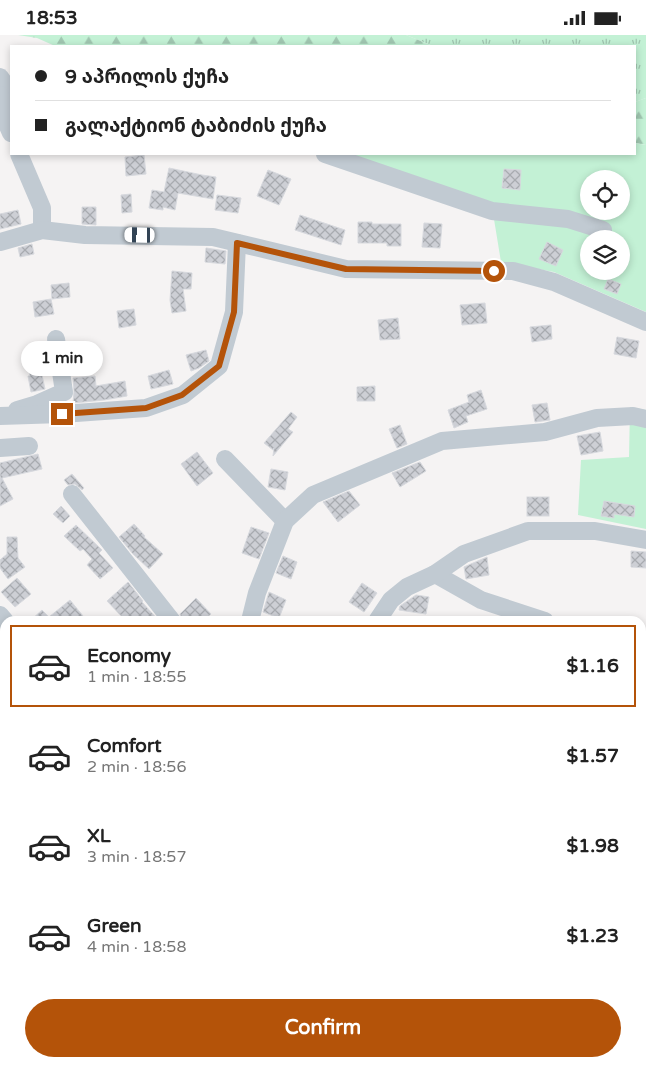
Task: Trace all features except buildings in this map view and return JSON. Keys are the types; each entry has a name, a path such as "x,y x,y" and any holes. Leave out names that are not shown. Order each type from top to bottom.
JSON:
{"street":[{"path":"4,89 10,127"},
{"path":"20,155 42,209 42,230"},
{"path":"328,155 492,211 568,219 603,229"},
{"path":"0,241 42,230 85,235 213,237 346,269 513,271 554,282 646,322"},
{"path":"0,415 62,414 146,408 182,395 219,366 234,312 237,243"},
{"path":"0,415 37,404 64,392 56,339"},
{"path":"251,616 257,593 285,521 313,495 442,441 545,432 597,418 633,416 646,419"},
{"path":"0,448 29,446"},
{"path":"225,459 285,521"},
{"path":"72,494 168,616"},
{"path":"380,616 391,600 408,587 435,574 464,554 528,531 595,531 646,540"},
{"path":"435,574 481,600 531,616"}],"green space":[{"path":"18,35 406,35 431,45 53,45 37,38"},
{"path":"406,35 646,35 646,98 636,102 636,45 431,45"},
{"path":"646,98 646,145 636,143 636,102"},
{"path":"636,143 646,145 646,312 554,272 501,262 492,207 350,155 636,155"},
{"path":"630,407 646,410 646,529 578,515 581,460 629,457"}],"route":[{"path":"62,414 146,408 182,395 219,366 234,312 237,243 346,269 494,271"}]}
